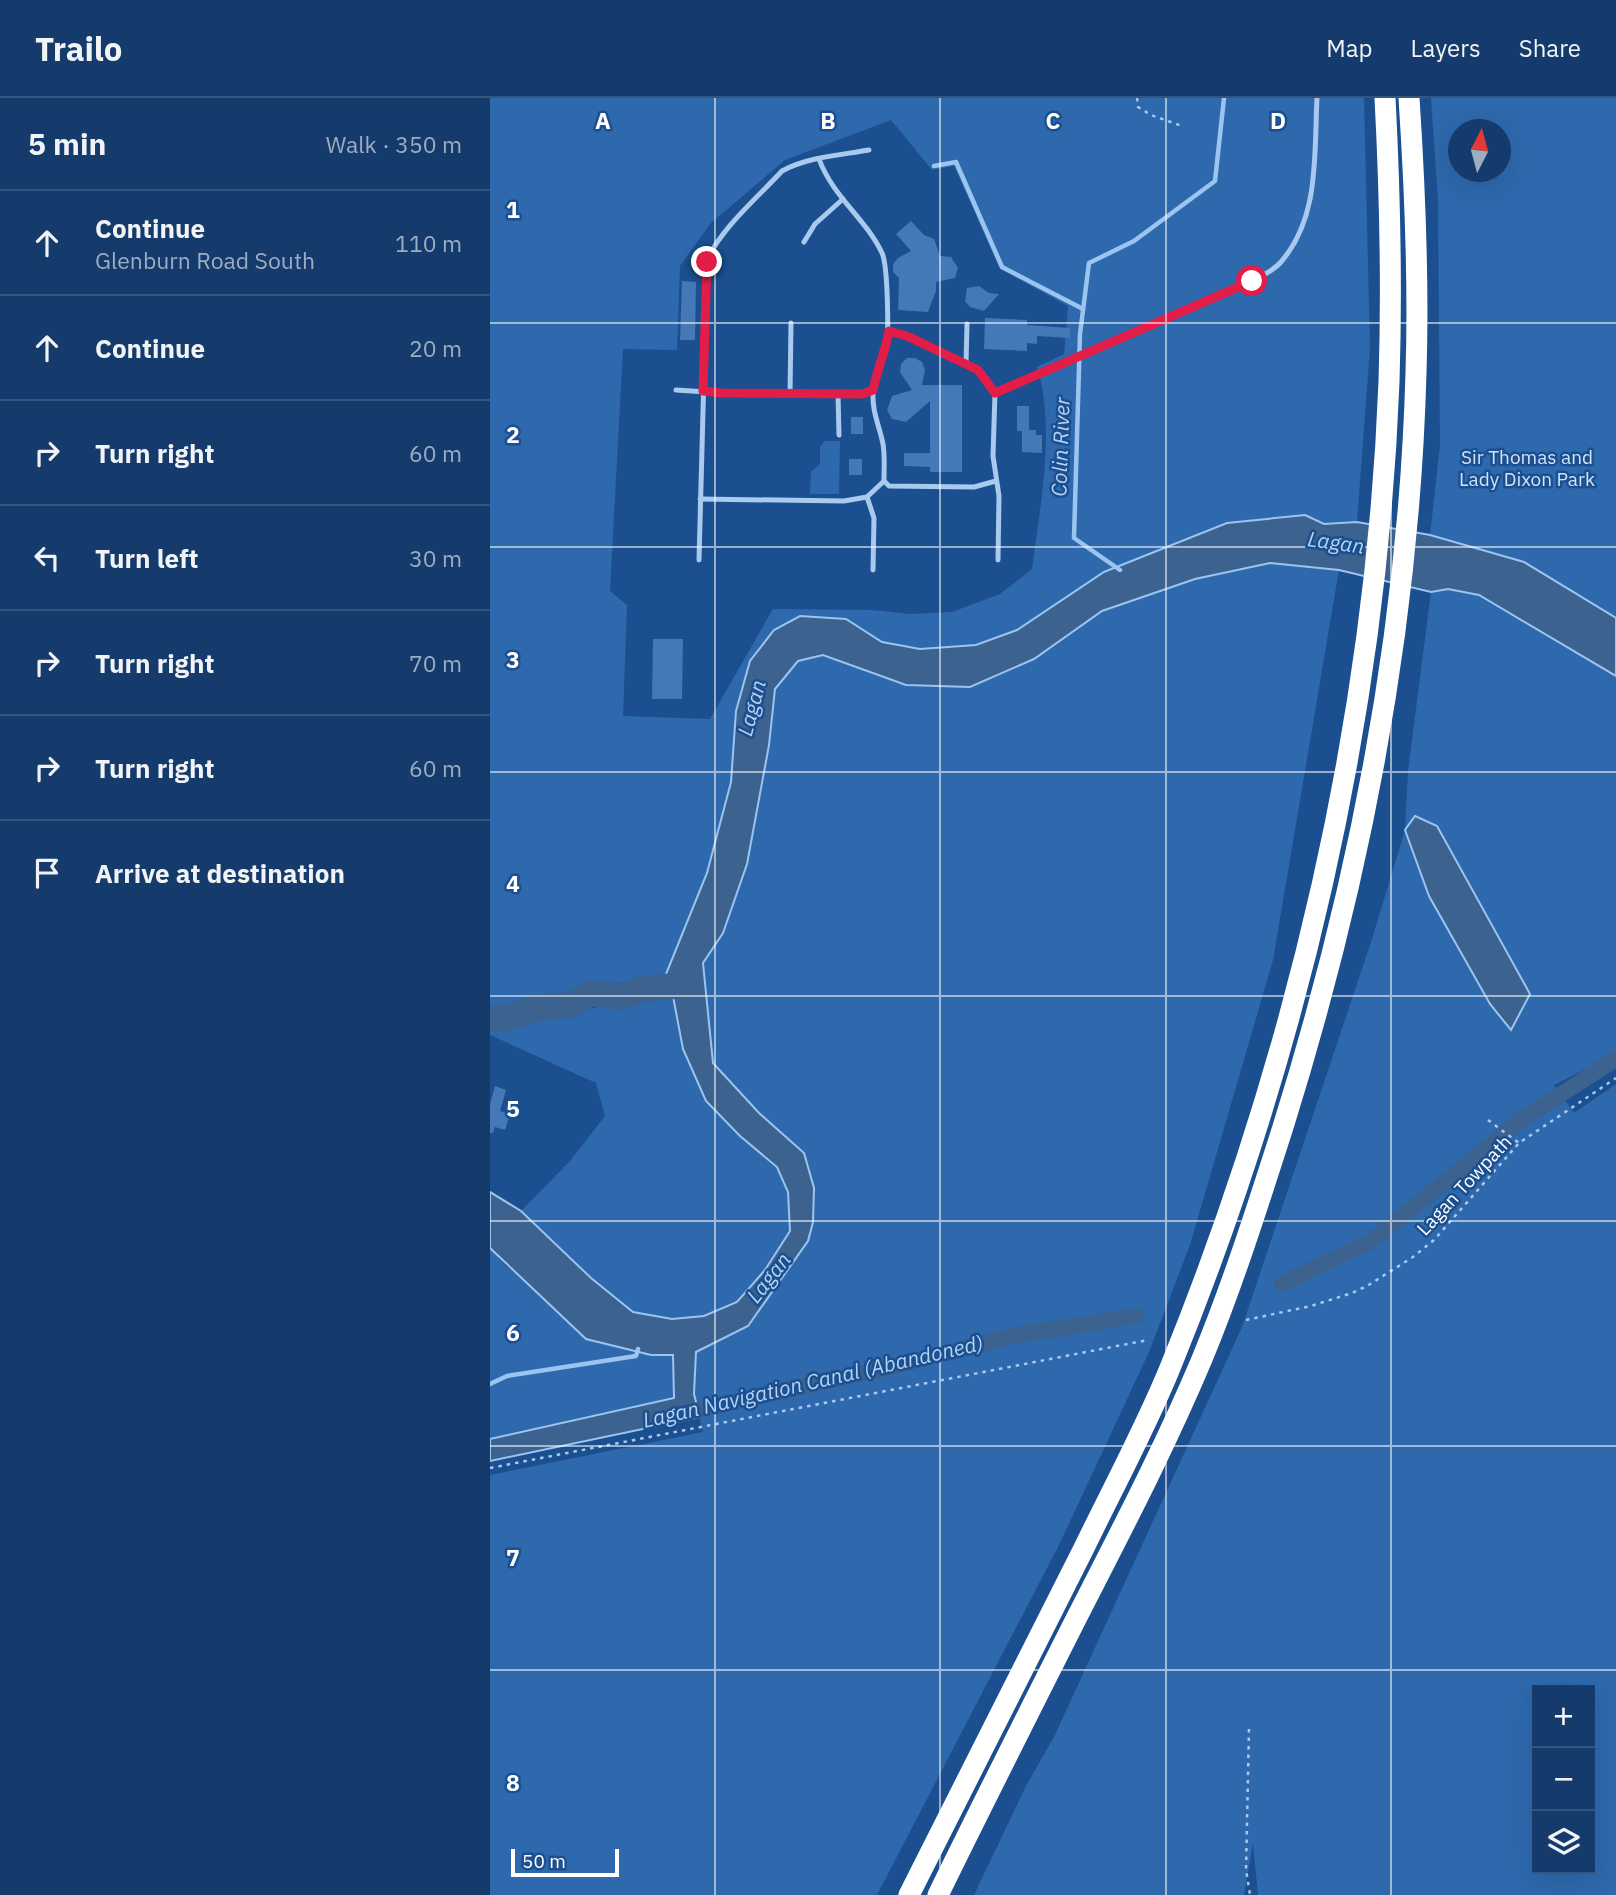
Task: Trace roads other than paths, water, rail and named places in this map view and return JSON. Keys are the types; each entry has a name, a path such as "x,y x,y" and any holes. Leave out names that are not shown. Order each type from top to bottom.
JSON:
{"highway":[{"path":"909,1895 1168,1373 1197,1300 1256,1127 1305,957 1343,779 1369,610 1381,488 1390,307 1390,193 1385,98"},
{"path":"938,1895 1147,1481 1203,1355 1262,1194 1328,969 1360,829 1397,614 1409,492 1416,373 1416,230 1409,98"}],"lane":[{"path":"995,393 1252,281 1278,265 1300,234 1311,200 1317,98"},
{"path":"699,560 707,262 710,252 782,171 819,159 869,150"},
{"path":"819,159 827,178 882,253 886,267 889,331 886,351 873,390 874,420 883,444 884,481 889,486 974,487 996,481"},
{"path":"804,242 815,224 843,199"},
{"path":"790,394 791,323"},
{"path":"966,364 968,324"},
{"path":"889,331 907,336 978,370 995,393 993,456 999,496 998,560"},
{"path":"676,390 790,394 863,394 873,390"},
{"path":"838,394 839,435"},
{"path":"700,499 844,501 867,497 884,481"},
{"path":"867,497 874,518 873,570"}],"water":[{"name":"Lagan","path":"1305,515 1324,524 1357,522 1430,535 1524,562 1616,618 1616,676 1479,595 1448,589 1431,592 1339,570 1270,563 1195,579 1102,611 1034,659 970,687 906,685 823,655 798,661 775,689 769,745 747,864 723,933 703,963 713,1063 759,1113 804,1153 814,1188 813,1222 808,1241 748,1326 696,1352 694,1394 700,1417 490,1461 490,1439 674,1398 673,1355 651,1355 586,1339 490,1248 490,1192 521,1211 591,1278 633,1312 672,1319 704,1316 737,1302 765,1270 790,1231 788,1192 777,1167 740,1136 706,1101 683,1049 666,974 707,873 731,782 736,711 750,661 774,630 800,616 846,619 882,642 920,649 976,645 1017,630 1104,572 1227,523"},
{"path":"1415,816 1437,826 1530,994 1511,1030 1490,1004 1429,896 1405,830"}],"waterway":[{"name":"Colin River","path":"1120,570 1074,538 1080,334 1089,263 1134,241 1215,181 1224,98"},
{"path":"934,166 956,162 1002,267 1083,309"},
{"path":"490,1018 504,1018 542,1007 570,1005 591,993 621,997 643,989 685,985"},
{"name":"Lagan Navigation Canal (Abandoned)","path":"1282,1284 1373,1240 1521,1120 1616,1059"},
{"name":"Lagan Navigation Canal (Abandoned)","path":"680,1414 878,1370 1012,1336 1136,1316"},
{"path":"490,1384 507,1376 636,1356 638,1349"}],"park label":[{"name":"Sir Thomas and Lady Dixon Park","path":"1527,468"}]}
